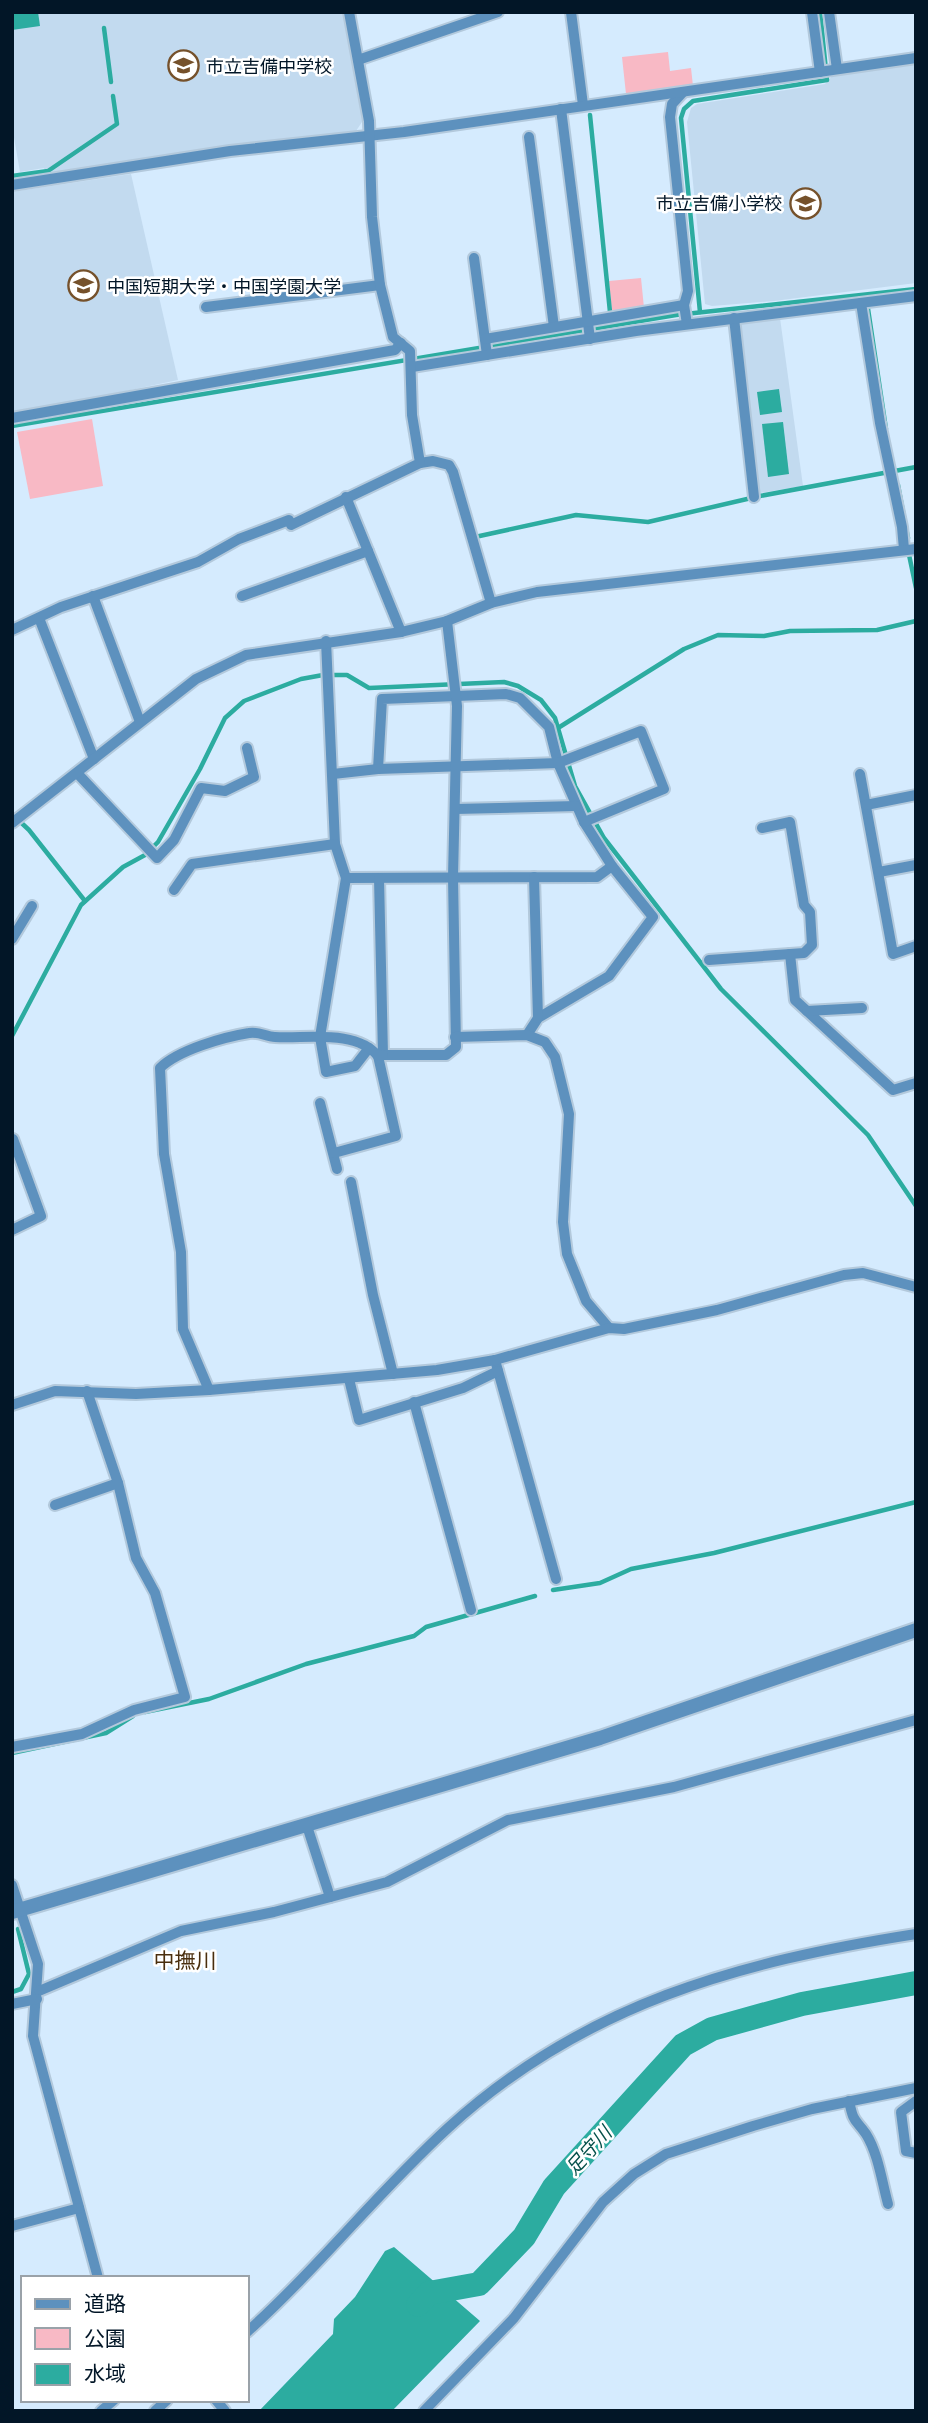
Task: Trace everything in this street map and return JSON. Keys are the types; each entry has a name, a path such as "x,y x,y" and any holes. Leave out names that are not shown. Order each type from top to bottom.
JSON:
{"street":[{"path":"349,12 369,121 372,217 380,285 393,337 406,347 412,365 412,415 420,463"},
{"path":"358,60 498,12"},
{"path":"571,12 583,105"},
{"path":"812,12 828,71"},
{"path":"828,71 829,12"},
{"path":"12,185 230,151 368,136 916,58"},
{"path":"683,92 672,104 670,117 688,291 685,314"},
{"path":"561,108 588,330"},
{"path":"529,137 554,327"},
{"path":"474,258 486,347"},
{"path":"206,307 380,285"},
{"path":"486,347 685,314 734,318 916,296"},
{"path":"16,820 196,679 246,655 326,641 401,632 447,621 491,603 537,592 909,550 889,473 865,303"},
{"path":"412,365 554,327 588,330 685,314"},
{"path":"734,318 754,497"},
{"path":"12,418 406,347"},
{"path":"12,630 93,596 198,562 239,538 289,520 291,525 420,463 433,461 449,465 453,472 491,603"},
{"path":"346,497 401,632"},
{"path":"242,596 368,551"},
{"path":"93,596 140,722"},
{"path":"39,618 94,759"},
{"path":"209,1390 183,1329 181,1252 164,1154 160,1068 217,1040 251,1033 275,1037 320,1037 377,1053 446,1055 456,1047 453,877 456,767 454,694 447,621"},
{"path":"326,641 335,844 346,877 320,1037 326,1072 355,1066 377,1053"},
{"path":"377,769 382,699 506,694 520,698 549,727 564,761 576,806 590,820 612,866 653,916 609,976 538,1018 527,1035"},
{"path":"333,774 377,769 564,761 641,731 664,789 590,820"},
{"path":"77,773 156,858 174,840 201,788 225,791 254,777 247,748"},
{"path":"860,774 893,954 916,946"},
{"path":"866,805 916,795"},
{"path":"455,809 576,806"},
{"path":"709,960 804,953 811,945 810,912 804,905 790,822 762,828"},
{"path":"174,890 192,864 335,844"},
{"path":"878,872 916,865"},
{"path":"346,877 597,877 612,866"},
{"path":"534,877 538,1018"},
{"path":"334,1153 396,1136 377,1053 379,878"},
{"path":"12,939 32,906"},
{"path":"790,954 795,1000 893,1090 916,1083"},
{"path":"807,1011 862,1008"},
{"path":"456,1037 527,1035 545,1042 555,1057 569,1114 563,1222 568,1254 586,1301 608,1328"},
{"path":"320,1103 337,1169"},
{"path":"12,1230 41,1216 13,1139"},
{"path":"351,1182 373,1295 393,1374"},
{"path":"12,1405 55,1391 136,1394 209,1390 496,1365 608,1328 624,1329 716,1310 844,1275 863,1273 916,1287"},
{"path":"349,1379 359,1420 463,1388 496,1365"},
{"path":"496,1365 556,1579"},
{"path":"12,1747 82,1734 134,1710 185,1697 155,1593 136,1558 118,1483 87,1391"},
{"path":"414,1402 471,1610"},
{"path":"55,1505 118,1483"},
{"path":"16,1911 600,1738 916,1630"},
{"path":"12,2004 181,1931 387,1882 508,1820 674,1787 916,1720"},
{"path":"307,1826 330,1897"},
{"path":"12,1885 16,1911 38,1964 38,1995 33,2036 97,2276"},
{"path":"248,2331 449,2128 511,2076 555,2046 626,2010 676,1991 784,1961 916,1934"},
{"path":"424,2411 514,2318 603,2202 634,2174 666,2154 710,2139 849,2101 916,2088"},
{"path":"849,2101 853,2122 866,2134 888,2204"},
{"path":"916,2101 901,2112 906,2151 916,2153"},
{"path":"12,2226 79,2208"}],"shaded area":[{"name":"市立吉備中学校","path":"12,12 344,12 364,119 356,131 46,174 44,168 20,172 12,126"},
{"name":"市立吉備小学校","path":"916,61 916,283 774,301 712,306 705,304 687,122 691,108 697,104 825,84 833,75"},
{"name":"中国短期大学・中国学園大学","path":"131,174 178,380 12,415 12,192"},
{"path":"780,318 803,486 760,493 737,322"}],"green space":[{"path":"668,52 670,71 691,68 693,86 626,94 622,57"},
{"path":"641,278 644,308 612,312 609,281"},
{"path":"92,419 103,486 30,499 17,432"}],"water":[{"path":"12,12 38,12 40,26 12,30"},
{"path":"779,389 782,412 760,415 757,392"},
{"path":"783,422 789,474 768,477 762,424"},
{"path":"394,2247 480,2321 392,2411 259,2411 333,2334 334,2319 355,2297 385,2251"}],"waterway":[{"path":"700,312 681,118 684,109 693,101 827,80 820,12"},
{"path":"104,28 111,82"},
{"path":"12,176 48,171 117,124 113,96"},
{"path":"590,115 610,312"},
{"path":"12,426 676,315 916,289"},
{"path":"867,302 886,429"},
{"path":"475,537 576,515 648,522 760,496 916,467"},
{"path":"898,485 908,538"},
{"path":"908,550 916,588"},
{"path":"558,728 684,649 718,635 764,636 790,631 877,630 916,621"},
{"path":"12,1036 81,905 123,867 145,855 158,842 200,769 225,718 244,701 301,679 323,675 347,675 369,688 504,682 518,686 541,700 555,718 575,786 604,838 721,989 868,1135 916,1206"},
{"path":"12,814 29,830 85,901"},
{"path":"553,1590 600,1583 631,1569 714,1553 916,1502"},
{"path":"145,1712 209,1699 306,1664 414,1636 426,1627 535,1596"},
{"path":"12,1753 106,1733 133,1716"},
{"path":"12,1992 21,1989 29,1974 18,1929"},
{"name":"足守川","path":"418,2305 429,2293 479,2284 524,2237 554,2187 683,2045 712,2029 802,2004 916,1983"}],"place":[{"name":"市立吉備中学校","path":"183,66"},
{"name":"市立吉備小学校","path":"805,203"},
{"name":"中国短期大学・中国学園大学","path":"84,286"}],"district":[{"name":"中撫川","path":"185,1959"}]}
